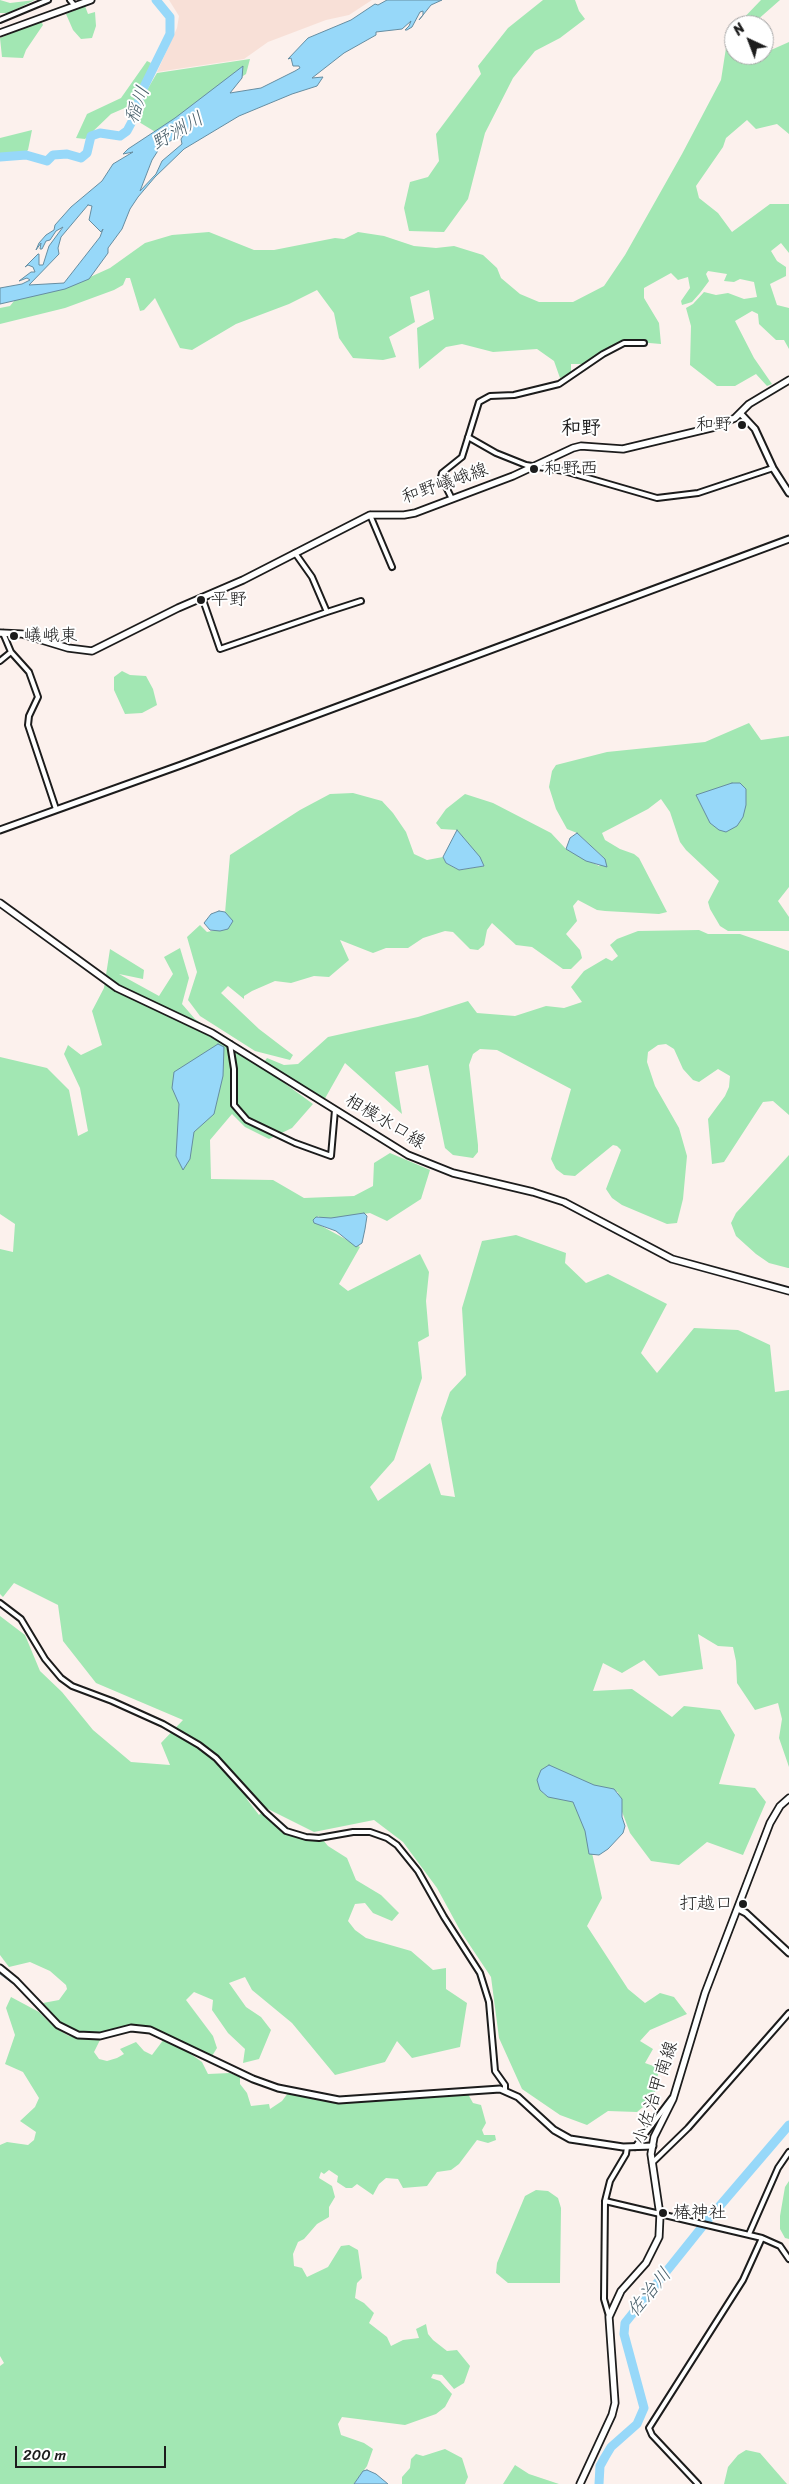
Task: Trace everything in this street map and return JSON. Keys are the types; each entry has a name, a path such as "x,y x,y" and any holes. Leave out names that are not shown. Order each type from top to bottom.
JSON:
{"main road":[{"path":"0,33 90,0"},
{"name":"和野嶬峨線","path":"2,633 22,634 68,648 92,651 370,515 404,515 513,476 573,448 581,446 623,449 715,427 729,422 741,414 749,404 789,380"},
{"name":"相模水口線","path":"0,903 118,988 191,1022 230,1044 383,1141 422,1162 564,1202 672,1259 789,1291"},
{"name":"小佐治甲南線","path":"580,2484 612,2415 615,2403 609,2317 621,2292 652,2252 659,2237 660,2215 652,2164 652,2146 673,2099 698,2012 770,1823 780,1806 789,1798"}],"street":[{"path":"0,20 48,0"},
{"path":"70,0 75,6"},
{"path":"452,499 441,477 442,473 460,461 476,408 485,398 514,395 559,384 603,354 624,343 644,343"},
{"path":"741,414 755,429 774,468 789,493"},
{"path":"468,437 496,453 533,466 564,471 657,498 698,493 774,468"},
{"path":"370,515 392,567"},
{"path":"0,830 789,540"},
{"path":"295,553 312,577 327,612"},
{"path":"202,598 220,648 361,601"},
{"path":"2,633 11,652 29,672 38,697 28,716 28,725 56,809"},
{"path":"0,661 11,652"},
{"path":"230,1044 234,1069 234,1105 247,1120 295,1143 330,1156 335,1110"},
{"path":"0,1603 21,1619 45,1659 60,1678 72,1686 94,1693 163,1724 199,1745 216,1758 266,1813 286,1831 306,1837 319,1838 353,1832 370,1832 387,1838 397,1845 418,1871 444,1917 480,1973 489,2002 495,2071 505,2085 505,2090"},
{"path":"738,1909 746,1913 789,1953"},
{"path":"0,1968 16,1981 58,2025 69,2032 88,2036 131,2028 150,2030 240,2073 278,2088 339,2100 484,2089 505,2090 518,2097 554,2130 570,2139 626,2147 652,2146"},
{"path":"652,2164 688,2128 789,2014"},
{"path":"634,2147 671,2098 673,2099"},
{"path":"609,2317 604,2300 605,2201 610,2181 626,2154 626,2147"},
{"path":"749,2234 778,2168 789,2152"},
{"path":"605,2201 762,2238 780,2246 789,2259"},
{"path":"698,2484 652,2435 649,2428 743,2280 762,2238"}],"shaded area":[{"path":"169,0 372,0 349,15 326,20 268,42 244,59 157,72 177,28 179,16"}],"green space":[{"path":"0,0 10,3 35,0 8,13 0,13"},
{"path":"543,0 575,0 579,11 585,19 560,38 535,51 513,78 485,133 468,199 444,232 409,231 404,208 410,182 428,177 439,161 436,134 481,74 478,66 508,28"},
{"path":"761,0 780,0 763,15 747,15"},
{"path":"85,6 88,14 95,12 96,26 92,38 81,39 73,30 66,14"},
{"path":"41,21 43,25 26,50 23,58 2,57 0,38"},
{"path":"789,42 789,134 777,124 756,129 747,120 726,138 723,147 696,186 699,198 718,213 732,232 770,204 789,204 789,253 781,243 771,251 777,261 786,267 786,276 770,284 777,305 789,308 789,349 784,340 776,340 759,324 758,314 752,311 735,321 754,358 772,384 767,386 756,374 735,386 717,386 690,365 691,326 686,308 693,304 704,292 716,295 728,293 744,299 757,297 754,282 740,279 734,282 724,281 727,274 708,271 706,274 709,281 700,293 692,302 682,305 681,301 690,288 688,277 678,280 671,273 644,288 644,298 659,323 661,344 626,341 605,350 583,364 571,364 571,374 560,378 554,361 537,349 493,352 462,344 446,347 419,369 417,328 434,319 429,290 410,297 415,322 389,337 396,357 383,360 353,358 339,338 334,313 317,290 289,304 236,324 192,350 180,348 155,298 144,310 140,311 130,278 126,278 123,285 114,290 65,308 0,324 0,308 10,306 18,296 77,283 110,268 145,243 172,235 209,232 254,250 274,250 335,238 344,239 358,232 384,236 414,246 436,248 454,246 483,255 497,268 501,278 520,294 539,302 573,302 604,286 625,255 721,80 724,61 724,65 774,65 774,49"},
{"path":"250,59 246,74 157,133 139,122 144,95 157,73"},
{"path":"147,61 151,63 134,104 111,114 85,139 76,138 87,114 121,98"},
{"path":"32,130 28,150 18,159 0,156 0,138"},
{"path":"122,671 130,675 146,676 153,689 157,705 142,713 125,714 114,690 114,677"},
{"path":"749,723 761,740 789,736 789,887 778,901 789,917 789,931 728,931 720,926 708,902 719,881 680,842 670,812 661,799 648,809 602,833 605,840 639,858 667,912 659,914 597,910 578,900 573,906 577,921 566,934 580,950 582,958 571,969 563,969 532,947 516,945 492,923 487,930 484,945 478,950 470,949 453,932 445,931 423,938 408,948 386,948 373,953 340,940 349,960 329,977 314,976 291,983 275,981 252,991 244,996 244,999 228,986 221,993 259,1029 293,1055 290,1060 255,1051 200,1016 188,1000 197,972 187,937 200,925 207,932 225,928 229,920 225,913 230,855 300,810 330,794 353,793 382,801 406,832 414,854 427,860 443,857 446,863 459,870 484,866 457,830 441,829 436,823 446,809 465,794 493,803 551,833 566,849 599,866 605,859 577,833 567,829 556,809 549,787 552,771 556,765 607,752 705,742"},
{"path":"699,930 708,934 740,934 789,951 789,1115 773,1101 763,1102 724,1162 712,1164 708,1119 725,1096 729,1087 730,1076 718,1069 699,1082 693,1080 683,1069 674,1049 666,1044 658,1045 648,1052 647,1062 655,1086 679,1128 687,1156 683,1199 677,1223 667,1224 622,1205 612,1198 606,1189 621,1150 617,1146 613,1145 575,1176 564,1175 556,1169 551,1159 571,1089 497,1050 480,1049 473,1054 469,1065 478,1145 478,1152 473,1158 453,1155 445,1148 428,1065 395,1072 402,1114 345,1063 323,1102 276,1077 313,1104 292,1128 269,1139 245,1127 232,1114 210,1140 211,1179 273,1180 304,1198 354,1196 373,1186 374,1163 390,1153 430,1170 421,1199 387,1221 370,1213 324,1220 318,1216 316,1223 360,1247 339,1284 348,1291 420,1254 429,1272 426,1301 429,1336 418,1342 422,1378 394,1460 370,1487 378,1501 430,1463 441,1495 455,1497 441,1418 450,1392 466,1375 462,1308 482,1241 516,1235 566,1253 565,1263 586,1283 608,1274 667,1304 641,1353 657,1373 694,1328 738,1330 770,1345 775,1392 789,1390 789,1767 779,1738 782,1719 778,1703 755,1710 737,1683 733,1647 718,1646 698,1634 703,1669 659,1676 644,1660 622,1673 603,1663 593,1691 632,1689 672,1717 684,1706 720,1710 735,1735 719,1784 755,1788 766,1802 743,1855 707,1842 679,1865 651,1861 630,1833 621,1809 618,1792 539,1779 544,1794 574,1797 586,1826 602,1898 587,1926 628,1989 645,2003 660,1993 674,1997 687,2014 650,2030 640,2041 653,2049 645,2063 659,2068 654,2098 637,2112 608,2111 587,2125 560,2115 522,2089 499,2038 491,1977 461,1932 437,1888 403,1842 374,1820 314,1832 246,1798 259,1815 262,1812 284,1832 305,1839 323,1840 328,1846 347,1858 356,1880 381,1895 399,1913 392,1921 373,1913 365,1903 355,1904 348,1921 355,1930 366,1938 411,1951 433,1970 446,1968 446,1989 467,2003 460,2047 412,2058 397,2041 385,2062 335,2075 292,2023 252,1990 245,1977 229,1983 246,2007 261,2017 271,2030 259,2059 243,2063 245,2049 228,2033 212,2010 213,2000 194,1992 186,2000 213,2036 217,2048 212,2056 155,2029 134,2025 118,2027 105,2032 82,2033 63,2026 43,2003 59,2000 67,1989 66,1985 50,1971 30,1962 9,1967 0,1955 0,1616 25,1635 40,1671 62,1692 93,1730 131,1762 170,1765 161,1743 183,1720 96,1683 63,1641 58,1605 14,1583 3,1597 0,1594 0,1249 13,1252 15,1224 0,1214 0,1057 47,1068 69,1090 78,1136 88,1131 80,1088 64,1054 68,1045 81,1055 102,1045 92,1011 104,988 110,949 144,970 143,979 119,974 159,996 173,974 164,957 180,948 189,978 182,1004 195,1019 261,1066 267,1058 284,1065 298,1064 328,1037 418,1017 468,1001 477,1013 515,1016 546,1006 564,1008 582,1002 571,987 584,971 606,958 612,961 618,956 610,945 617,939 638,931"},
{"path":"789,1155 788,1268 769,1263 756,1254 736,1236 731,1223 736,1213"},
{"path":"11,1997 39,2012 55,2028 69,2036 100,2040 94,2052 99,2059 107,2061 117,2058 124,2054 120,2049 136,2042 144,2051 152,2055 164,2039 178,2045 202,2062 208,2074 230,2073 240,2077 240,2084 247,2093 251,2106 269,2104 270,2109 282,2101 288,2093 339,2101 468,2094 473,2103 481,2105 486,2123 482,2130 484,2135 495,2135 496,2140 488,2143 477,2140 459,2164 451,2170 437,2172 427,2186 403,2188 398,2179 386,2178 379,2184 373,2195 357,2184 352,2188 346,2188 337,2182 338,2176 329,2170 324,2174 321,2172 319,2178 332,2186 335,2197 329,2207 329,2217 317,2224 304,2239 298,2242 293,2254 294,2266 302,2268 307,2277 328,2267 341,2246 349,2245 358,2250 362,2278 357,2283 355,2298 364,2303 374,2313 369,2323 387,2337 391,2346 403,2340 419,2338 416,2329 426,2324 428,2334 433,2340 447,2351 457,2350 470,2366 464,2383 454,2389 442,2375 433,2374 431,2378 440,2381 452,2394 445,2407 436,2414 405,2425 342,2417 338,2424 341,2435 364,2443 373,2449 367,2466 354,2484 0,2484 0,2366 4,2363 0,2356 0,2145 7,2142 28,2145 34,2140 36,2132 20,2121 35,2107 39,2098 23,2072 5,2064 15,2035 6,2008"},
{"path":"789,2181 789,2239 785,2238 780,2229 780,2216 785,2187"},
{"path":"536,2190 548,2191 558,2198 561,2208 560,2283 508,2283 496,2273 497,2263 525,2196"},
{"path":"445,2449 462,2458 468,2477 465,2484 402,2484 402,2477 410,2468 411,2459 416,2454 423,2456"},
{"path":"746,2450 760,2453 787,2484 724,2484 728,2467 738,2455"},
{"path":"515,2465 529,2474 559,2484 503,2484"}],"water":[{"name":"野洲川","path":"387,0 442,0 431,5 423,15 423,11 420,12 412,27 407,30 405,30 411,21 402,29 376,32 376,35 344,53 312,78 323,77 317,86 292,94 239,116 184,149 155,177 138,197 130,209 122,229 108,248 108,253 89,279 65,289 0,304 0,288 22,284 30,280 27,278 19,281 31,272 35,272 33,267 28,265 25,267 38,254 39,265 43,265 49,246 63,227 56,231 50,240 46,241 42,249 40,249 41,243 36,250 39,243 54,230 55,225 71,207 102,181 113,164 133,152 123,154 128,149 175,118 243,66 242,78 230,93 261,88 295,71 300,68 299,66 293,66 291,58 288,59 308,38 351,20 375,4 378,5","holes":["185,133 181,139 182,144 162,161 156,174 140,191 152,160 161,146","88,205 92,206 89,220 101,232 103,229 100,237 64,283 29,285 59,254 58,248 61,237"]},
{"path":"732,783 740,783 746,789 746,805 743,817 737,826 726,832 719,830 710,823 696,795"},
{"path":"457,830 480,857 484,866 459,870 446,863 443,857"},
{"path":"577,833 605,859 607,867 586,861 566,849 570,838"},
{"path":"219,911 225,912 233,921 228,929 220,931 210,930 204,923 211,914"},
{"path":"218,1044 224,1047 223,1076 214,1114 194,1132 190,1159 183,1170 176,1156 179,1104 172,1088 174,1072"},
{"path":"364,1213 367,1216 362,1243 356,1247 336,1231 314,1223 313,1220 316,1217 331,1218"},
{"path":"549,1765 594,1785 614,1789 622,1799 622,1817 625,1826 623,1833 608,1849 599,1855 589,1854 585,1831 573,1802 548,1797 540,1790 537,1780 541,1770"},
{"path":"367,2470 376,2474 388,2484 354,2484 363,2471"}],"waterway":[{"name":"稲川","path":"0,157 26,155 47,161 53,155 67,154 81,158 87,153 91,136 100,133 120,136 127,131 136,114 140,95 170,34 170,17 156,0"},
{"path":"0,1974 12,1983"},
{"name":"佐治川","path":"599,2484 600,2466 605,2457 611,2447 637,2424 644,2408 624,2334 625,2323 706,2222 789,2125"}],"place":[{"name":"和野","path":"742,425"},
{"name":"和野西","path":"534,469"},
{"name":"平野","path":"201,600"},
{"name":"嶬峨東","path":"14,636"},
{"name":"打越口","path":"743,1904"},
{"name":"椿神社","path":"663,2213"}],"district":[{"name":"和野","path":"581,429"}]}
